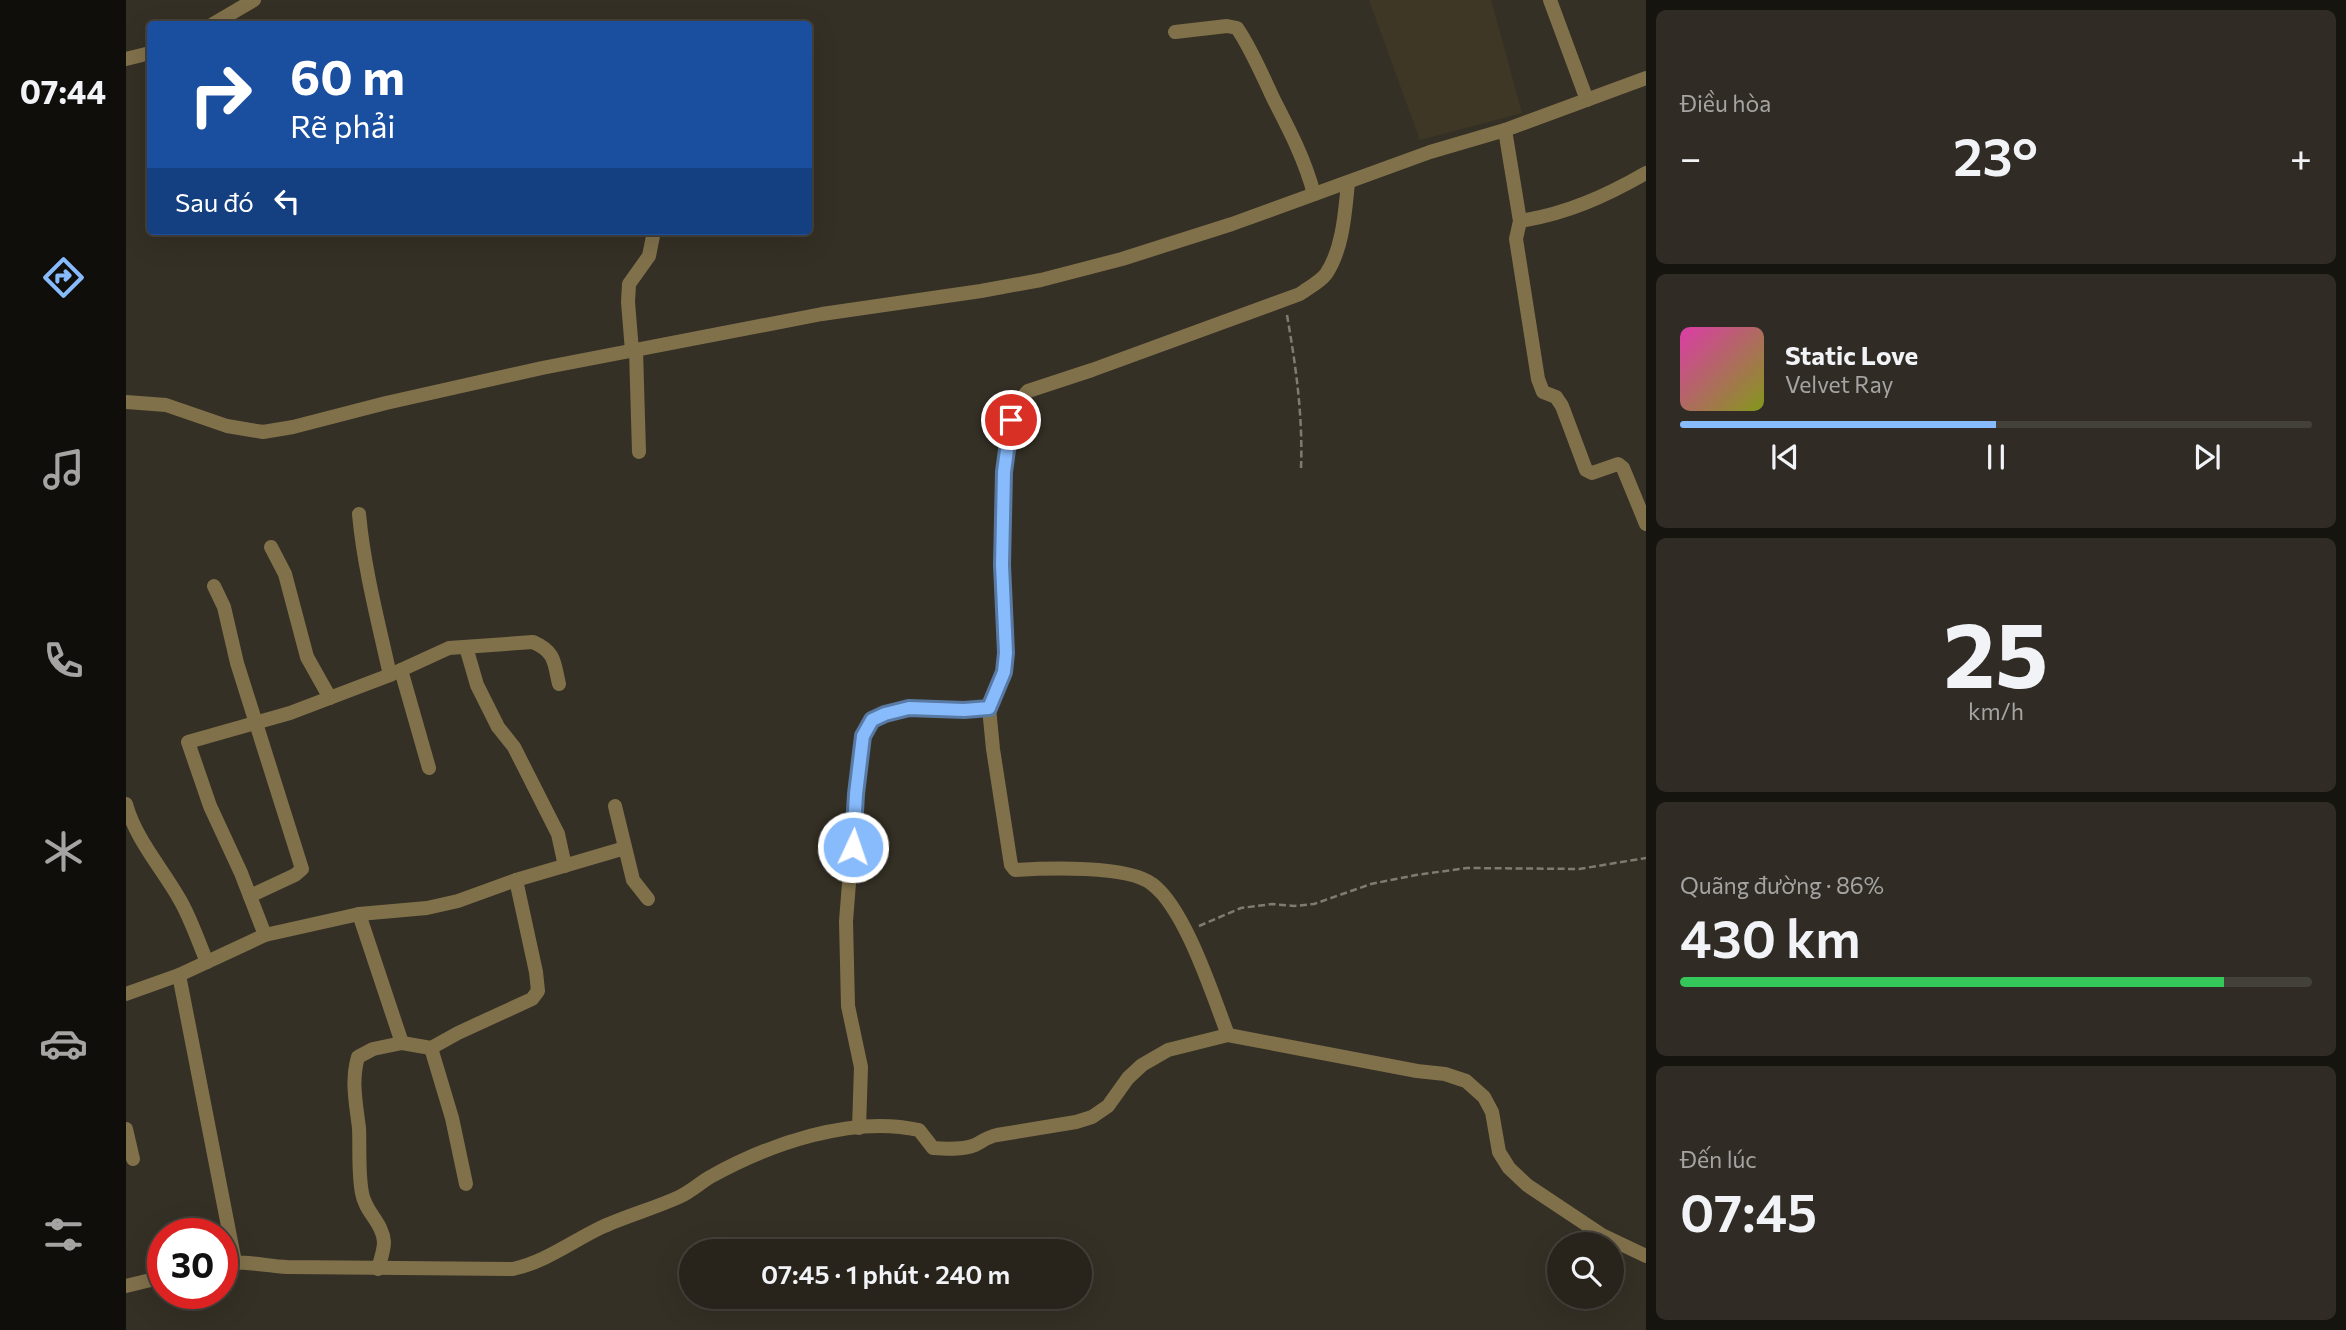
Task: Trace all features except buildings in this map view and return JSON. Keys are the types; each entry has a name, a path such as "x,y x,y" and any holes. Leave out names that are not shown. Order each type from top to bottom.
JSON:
{"street":[{"path":"218,21 254,0"},
{"path":"1550,0 1587,100"},
{"path":"1175,32 1227,26 1237,28 1249,45 1295,141 1307,167 1314,194"},
{"path":"126,59 147,54"},
{"path":"126,402 166,405 227,426 263,432 634,350 822,314 1041,280 1122,259 1232,224 1430,152 1505,130 1646,78"},
{"path":"1505,130 1520,221 1517,239 1534,363 1544,392 1556,397 1562,406 1586,470 1592,473 1618,464 1623,468 1646,524"},
{"path":"1520,221 1548,217 1598,199 1646,173"},
{"path":"1228,1035 1186,933 1167,900 1152,883 1097,870 1015,870 1011,866 989,708 1004,672 1005,662 1002,565 1004,472 1011,420 1022,396 1028,391 1300,295 1325,275 1337,247 1344,220 1348,183"},
{"path":"639,452 629,285 649,256 653,235"},
{"path":"359,514 372,592 396,673 429,768"},
{"path":"271,547 285,573 307,657 330,698"},
{"path":"214,586 224,607 237,663 302,869 250,896"},
{"path":"265,935 210,806 188,742 330,698 396,673 449,648 533,642 545,647 552,655 559,684"},
{"path":"466,647 477,685 498,727 514,747 558,834 565,866"},
{"path":"859,1128 861,1067 848,1006 846,921 863,736 872,720 909,708 989,708"},
{"path":"126,804 130,820 143,843 182,902 206,962"},
{"path":"615,806 633,880 648,899"},
{"path":"126,994 180,975 265,935 359,914 426,908 458,901 516,880 625,848"},
{"path":"378,1269 384,1245 382,1233 366,1206 362,1193 354,1071 358,1057 373,1049 402,1043 430,1048 532,999 538,991 536,972 516,880"},
{"path":"359,914 402,1043"},
{"path":"180,975 221,1218"},
{"path":"238,1264 378,1269 513,1269 531,1265 601,1227 682,1196 709,1177 806,1137 859,1128 902,1126 919,1130 933,1148 951,1149 976,1144 984,1138 997,1135 1076,1122 1092,1117 1108,1106 1128,1079 1151,1060 1168,1051 1228,1035 1445,1074 1466,1081 1484,1097 1492,1112 1499,1152 1509,1168 1527,1185 1602,1235 1646,1256"},
{"path":"430,1048 452,1118 466,1184"},
{"path":"126,1129 133,1159"},
{"path":"126,1286 147,1281"}],"path":[{"path":"1285,302 1300,399 1301,469"},
{"path":"1186,933 1241,908 1272,904 1314,904 1371,884 1416,875 1467,868 1579,869 1646,858"}],"shaded area":[{"path":"1369,0 1491,0 1522,113 1420,140"}],"route":[{"path":"853,847 863,736 872,720 909,708 989,708 1004,672 1004,472 1011,420"}]}
